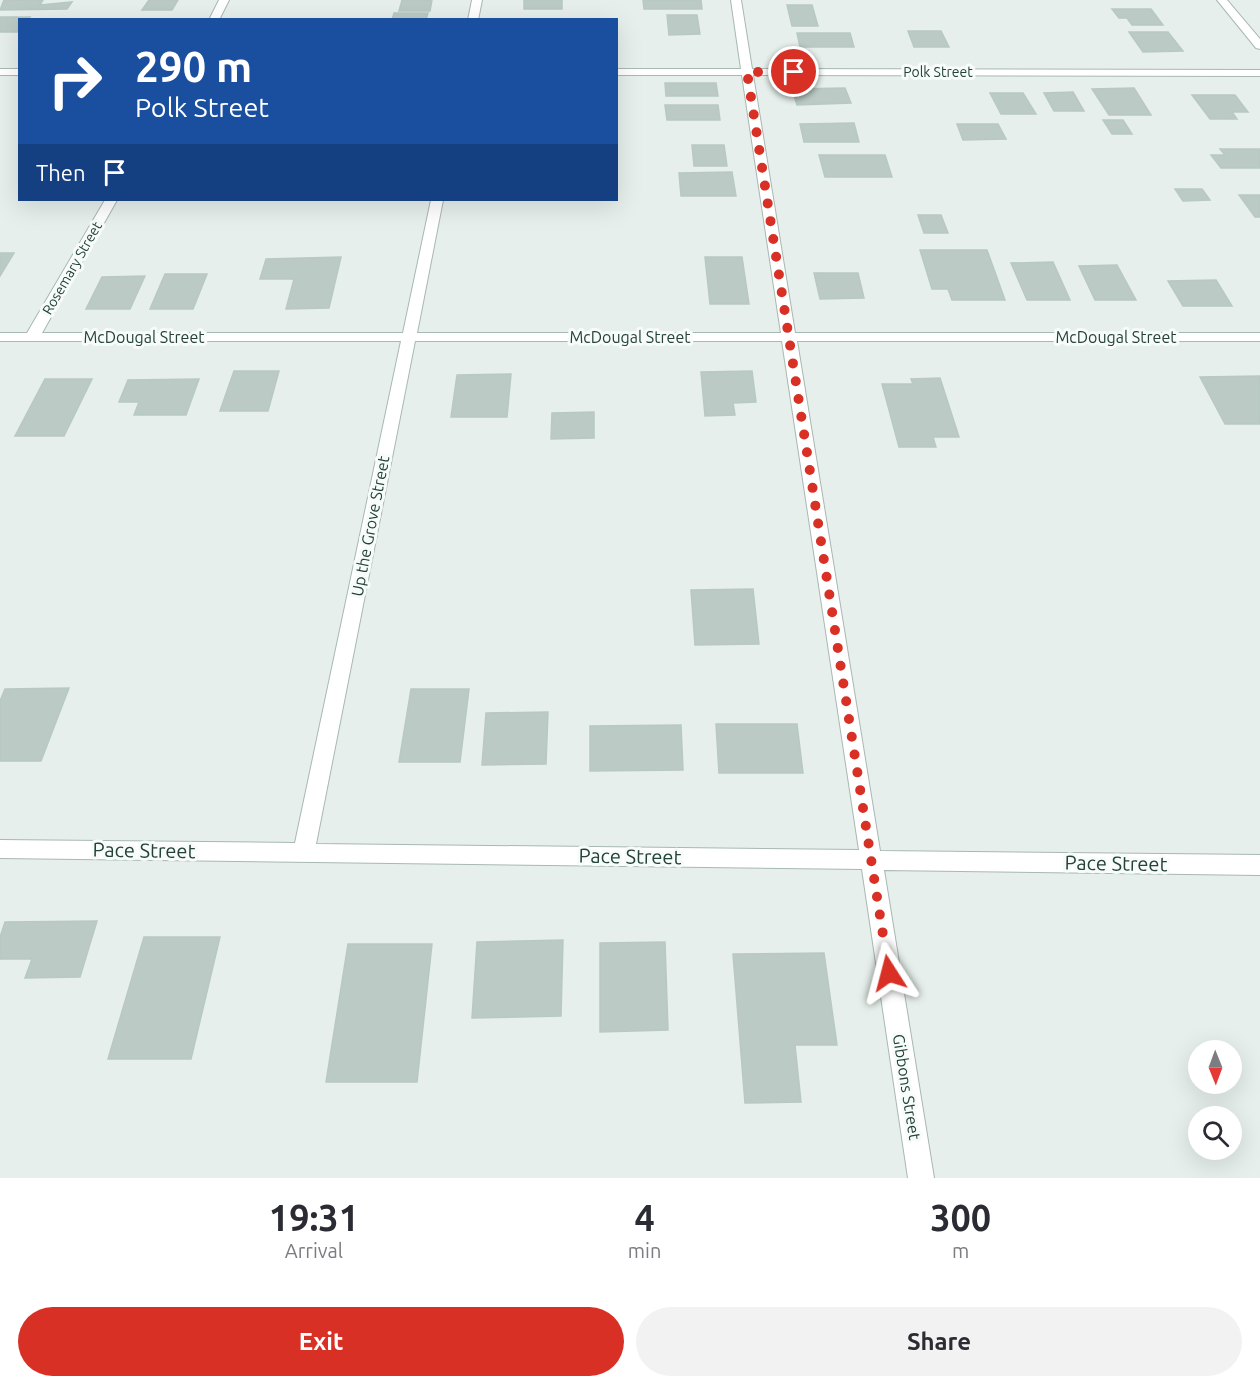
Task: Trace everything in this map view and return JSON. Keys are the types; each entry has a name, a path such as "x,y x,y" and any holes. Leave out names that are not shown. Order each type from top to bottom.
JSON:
{"street":[{"path":"215,18 225,0"},
{"path":"473,18 477,0"},
{"name":"Gibbons Street","path":"736,0 921,1178"},
{"path":"1222,0 1260,46"},
{"path":"0,72 18,72"},
{"name":"Polk Street","path":"618,72 1260,73"},
{"name":"Rosemary Street","path":"32,337 110,201"},
{"name":"Up the Grove Street","path":"304,852 437,201"},
{"name":"McDougal Street","path":"0,337 1260,337"},
{"name":"Pace Street","path":"0,849 1260,865"}],"building":[{"path":"4,0 43,0 40,5 72,2 67,9 0,10"},
{"path":"149,0 178,0 172,10 142,10"},
{"path":"402,0 432,0 430,11 399,11"},
{"path":"524,0 562,0 562,9 524,9"},
{"path":"643,0 701,0 702,9 644,9"},
{"path":"787,5 812,5 818,26 792,26"},
{"path":"1112,9 1151,9 1163,25 1132,25 1127,18 1119,18"},
{"path":"394,13 428,13 427,18 393,18"},
{"path":"667,15 697,15 700,34 669,35"},
{"path":"0,17 30,17 18,18 18,32 0,32"},
{"path":"908,31 941,31 949,47 914,47"},
{"path":"1129,32 1168,32 1183,51 1143,52"},
{"path":"797,33 850,33 854,47 800,47"},
{"path":"665,83 716,83 718,96 666,96"},
{"path":"845,88 851,103 797,105 792,89"},
{"path":"1134,88 1151,115 1109,115 1092,89"},
{"path":"1073,92 1084,111 1054,111 1044,93"},
{"path":"990,93 1023,93 1036,114 1001,114"},
{"path":"1192,95 1235,95 1248,112 1232,112 1237,119 1210,119"},
{"path":"665,105 718,105 720,120 667,120"},
{"path":"1103,120 1123,120 1132,134 1112,134"},
{"path":"854,123 859,142 804,142 800,124"},
{"path":"957,124 998,124 1006,139 963,140"},
{"path":"692,145 724,145 727,166 694,166"},
{"path":"1220,149 1260,149 1260,168 1221,168 1211,155 1225,155"},
{"path":"819,155 885,155 892,177 825,177"},
{"path":"732,172 736,196 681,196 679,173"},
{"path":"1175,189 1202,189 1210,200 1183,201"},
{"path":"1239,195 1260,195 1260,217 1255,217"},
{"path":"918,215 941,215 948,233 924,233"},
{"path":"920,250 987,250 1005,300 952,300 948,289 932,289"},
{"path":"0,253 14,253 0,276"},
{"path":"341,257 329,308 286,309 294,279 260,279 266,259"},
{"path":"705,257 742,257 749,304 710,304"},
{"path":"1053,262 1070,300 1027,300 1011,263"},
{"path":"1117,265 1136,300 1095,300 1079,266"},
{"path":"814,273 858,273 864,298 820,299"},
{"path":"165,274 207,274 193,309 150,309"},
{"path":"145,276 130,309 86,309 102,277"},
{"path":"1216,280 1232,306 1183,306 1168,281"},
{"path":"234,371 279,371 268,411 220,411"},
{"path":"752,371 756,402 733,403 735,415 705,416 701,372"},
{"path":"511,374 507,417 451,417 457,375"},
{"path":"1260,376 1260,424 1225,424 1200,377"},
{"path":"940,378 959,437 933,437 936,447 899,447 882,384 913,384 911,379"},
{"path":"45,379 92,379 64,436 15,436"},
{"path":"199,379 186,415 134,415 139,402 119,402 128,380"},
{"path":"594,412 594,438 551,439 552,413"},
{"path":"753,589 759,644 695,645 691,590"},
{"path":"69,688 41,761 0,761 0,701 5,689"},
{"path":"411,689 469,689 460,762 399,762"},
{"path":"548,712 546,764 482,765 486,713"},
{"path":"716,724 797,724 803,773 719,773"},
{"path":"681,725 683,770 590,771 590,726"},
{"path":"97,921 80,977 25,978 32,959 0,959 0,937 5,922"},
{"path":"144,937 220,937 191,1059 108,1059"},
{"path":"563,940 561,1016 472,1018 477,942"},
{"path":"665,942 668,1030 600,1032 600,943"},
{"path":"348,944 432,944 417,1082 326,1082"},
{"path":"824,953 837,1045 795,1045 801,1102 745,1103 733,954"}],"route":[{"path":"794,72 747,72 889,973"}]}
